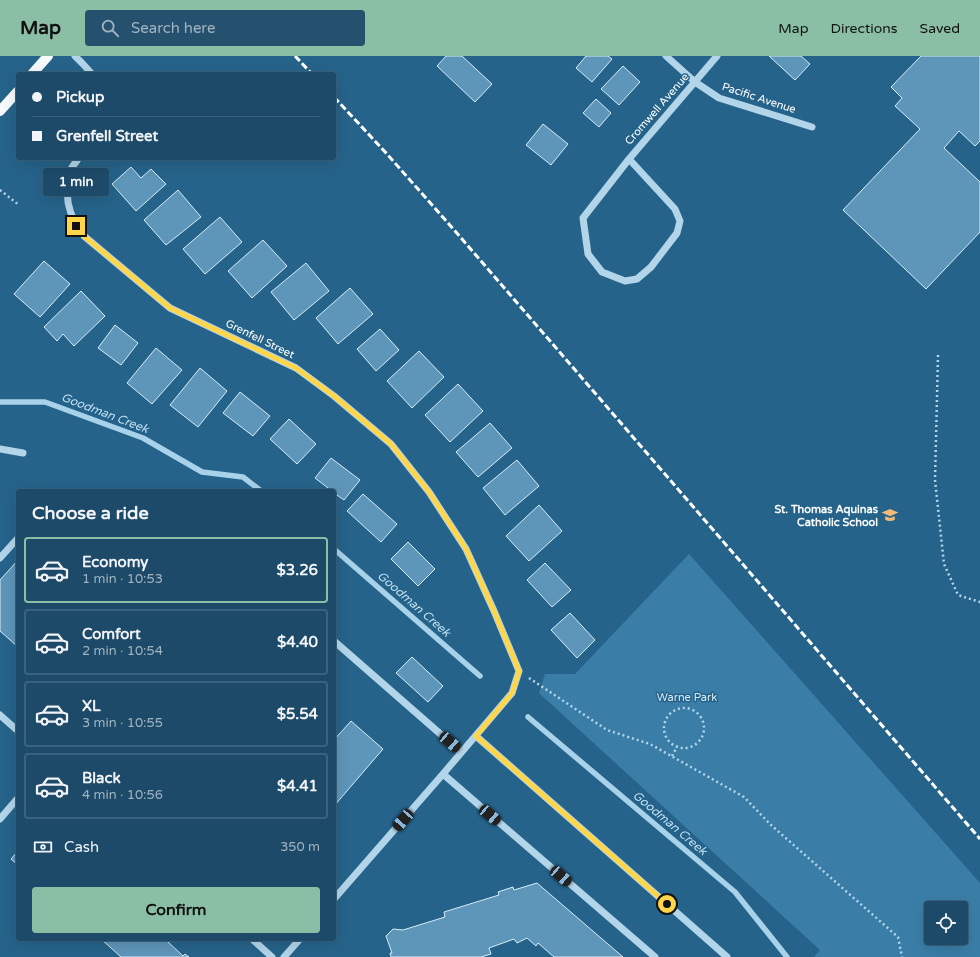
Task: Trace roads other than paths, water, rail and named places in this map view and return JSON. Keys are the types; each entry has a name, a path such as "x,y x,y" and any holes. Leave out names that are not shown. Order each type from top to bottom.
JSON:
{"main road":[{"path":"34,72 48,56"},
{"path":"0,111 16,93"}],"street":[{"path":"75,56 90,72"},
{"name":"Pacific Avenue","path":"666,56 695,82 719,98 812,127"},
{"name":"Cromwell Avenue","path":"629,159 675,209 680,221 677,233 652,267 637,279 624,281 602,272 588,254 583,218 629,159 717,56"},
{"name":"Grenfell Street","path":"78,160 70,173 68,200 71,214 76,226 84,236 170,308 296,368 334,396 391,444 429,492 466,549 519,671 512,693 476,736"},
{"path":"0,449 23,453"},
{"path":"0,558 16,540"},
{"path":"336,643 461,752"},
{"path":"0,716 16,729"},
{"path":"336,897 476,736 727,957"},
{"path":"442,774 655,957"},
{"path":"0,819 16,800"},
{"path":"254,941 272,957"},
{"path":"284,957 298,941"}],"waterway":[{"name":"Goodman Creek","path":"0,402 45,402 143,438 202,472 243,477 258,489"},
{"name":"Goodman Creek","path":"336,551 480,676"},
{"name":"Goodman Creek","path":"528,717 735,892 787,957"}],"railway":[{"path":"295,56 310,72"},
{"path":"336,99 462,239 980,839"}],"place":[{"name":"St. Thomas Aquinas Catholic School","path":"890,515"}],"park label":[{"name":"Warne Park","path":"687,697"}]}
